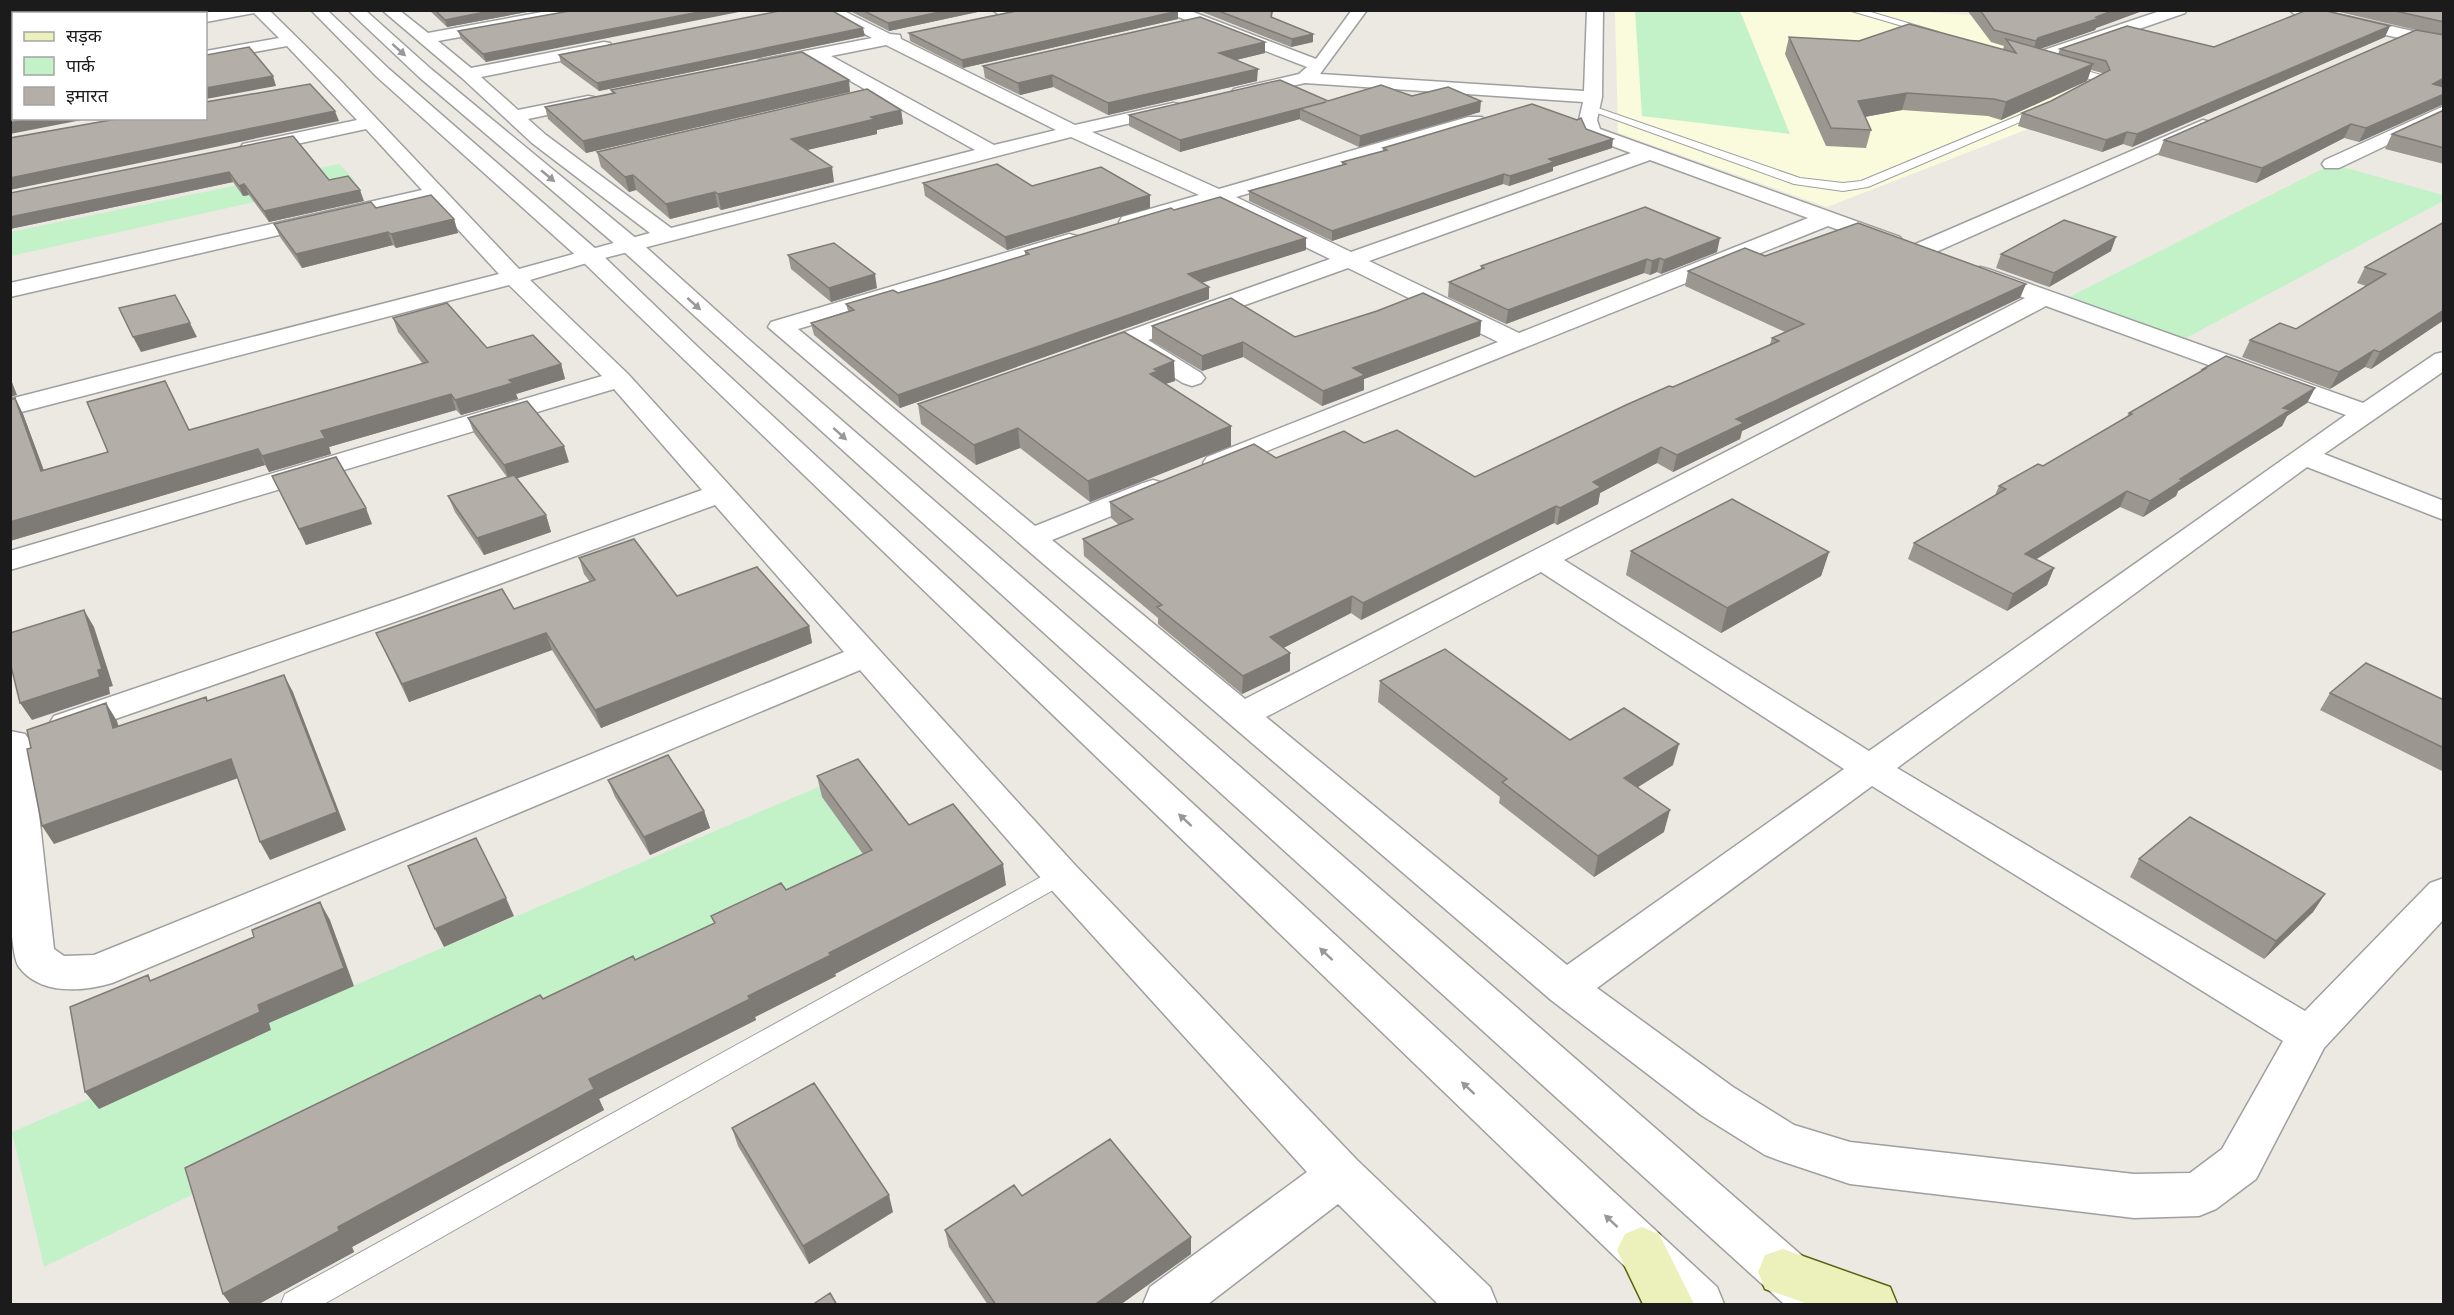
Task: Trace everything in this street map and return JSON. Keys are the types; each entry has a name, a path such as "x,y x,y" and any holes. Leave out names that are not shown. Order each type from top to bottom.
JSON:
{"main road":[{"path":"1642,1250 1669,1305"},
{"path":"1783,1272 1872,1305"}],"street":[{"path":"207,17 249,10"},
{"path":"260,10 290,41 324,85 369,123 514,277 619,379 1061,875 1340,1175 1472,1305"},
{"path":"318,10 383,73 589,255 693,357 1699,1305"},
{"path":"355,10 425,73 630,244 764,367 1820,1305"},
{"path":"389,10 468,74 539,139 584,162 667,235"},
{"path":"829,10 1074,131 1217,196 1518,342"},
{"path":"997,14 1025,10"},
{"path":"1173,10 1312,72 1563,95 1592,103"},
{"path":"1224,96 1312,72 1360,10"},
{"path":"1595,10 1592,103 1588,120 1592,132 2365,413"},
{"path":"2041,57 2180,10"},
{"path":"2296,10 2337,14 2444,43"},
{"path":"423,39 575,11"},
{"path":"1166,28 1200,21"},
{"path":"747,68 919,32"},
{"path":"2384,45 2408,35"},
{"path":"207,56 290,41"},
{"path":"468,74 617,45"},
{"path":"815,54 992,152"},
{"path":"959,75 992,68"},
{"path":"815,108 884,92"},
{"path":"1517,109 1563,95"},
{"path":"513,116 610,96"},
{"path":"10,407 514,277 630,244 1074,131 1189,105"},
{"path":"2332,164 2444,111"},
{"path":"1495,115 780,327 905,419 1031,538 1566,988 1718,1101 1781,1141 1850,1164 2134,1196 2199,1194 2239,1164 2309,1035 2444,893"},
{"path":"1919,251 2222,117"},
{"path":"228,153 369,123"},
{"path":"1072,359 1650,153"},
{"path":"10,290 437,193"},
{"path":"1031,538 1828,218"},
{"path":"1242,715 2045,297"},
{"path":"1128,339 1192,378"},
{"path":"1566,988 2304,456 2444,359"},
{"path":"10,561 619,379"},
{"path":"2304,456 2444,511"},
{"path":"722,493 412,604 12,742 34,957 57,973 97,971 867,655"},
{"path":"1542,559 1871,769 2309,1035"},
{"path":"1168,1305 1340,1175"}],"lane":[{"path":"1852,10 1946,36"},
{"path":"2041,57 2033,59 2097,77 2099,81 2074,94"},
{"path":"1592,103 1798,181 1843,187 1864,184 2053,104"},
{"path":"296,1305 1061,875"}],"shaded area":[{"path":"1890,10 2002,17 2031,51 2147,83 1827,207 1618,133 1615,11"}],"green space":[{"path":"1635,11 1740,11 1790,134 1642,116"},
{"path":"339,164 355,180 11,256 10,232"},
{"path":"2332,164 2443,195 2443,201 2186,338 2059,302"},
{"path":"846,775 909,845 44,1267 12,1132"}],"building":[{"path":"10,10 63,10 59,12 12,12 12,25 10,25"},
{"path":"435,10 495,10 445,20"},
{"path":"575,10 709,10 483,54 458,31"},
{"path":"784,10 831,10 863,28 597,83 559,55"},
{"path":"862,10 949,10 888,23"},
{"path":"1021,10 1178,11 962,60 909,33"},
{"path":"1216,10 1272,10 1271,17 1313,34 1292,39"},
{"path":"1980,10 2114,10 2096,17 2100,18 2038,38 2036,41 1994,30"},
{"path":"2307,10 2322,10 2390,26 2137,134 2127,132 2106,140 2022,113 2051,101 2110,70 2106,61 2060,49 2127,26 2214,47"},
{"path":"2391,10 2444,10 2444,22"},
{"path":"1200,17 1265,42 1219,53 1258,69 1108,103 1052,75 1018,83 983,66"},
{"path":"1909,24 2016,53 2006,39 2093,64 2006,102 1994,99 1907,93 1858,101 1871,130 1831,128 1789,37 1859,41"},
{"path":"2416,30 2444,35 2444,78 2433,84 2444,87 2444,94 2366,128 2351,124 2262,168 2164,140"},
{"path":"249,47 273,76 207,88 207,55"},
{"path":"802,52 849,80 583,141 545,107 615,93 611,90"},
{"path":"10,62 12,62 12,120 24,120 10,123"},
{"path":"1280,80 1328,101 1381,85 1412,96 1448,87 1481,101 1360,136 1300,109 1326,102 1180,140 1129,115"},
{"path":"310,84 335,111 10,178 10,138 111,120 207,120 207,102"},
{"path":"867,89 901,110 871,117 875,119 791,139 832,167 718,194 715,192 666,204 633,175 625,177 597,152"},
{"path":"1532,104 1577,120 1581,118 1586,129 1613,139 1549,159 1554,162 1510,176 1504,174 1332,231 1249,191 1346,164 1342,162"},
{"path":"2444,110 2444,148 2392,134"},
{"path":"293,136 329,180 348,176 360,190 264,211 244,184 239,186 229,172 10,217 10,193"},
{"path":"997,164 1032,186 1101,167 1150,195 1005,237 923,183"},
{"path":"431,195 454,219 296,254 274,224 371,202 376,208"},
{"path":"1220,197 1306,238 1188,274 1209,287 898,395 811,323 854,310 846,304 893,290 898,293 940,281 1029,254 1025,251 1171,208 1174,210"},
{"path":"1645,207 1720,238 1664,260 1647,259 1508,310 1449,282 1484,268 1481,266"},
{"path":"2064,220 2116,237 2054,273 2001,254"},
{"path":"2444,222 2444,310 2380,352 2374,350 2339,372 2250,340 2280,323 2296,329 2386,274 2365,267"},
{"path":"1858,223 2026,284 1736,419 1744,423 1677,455 1661,447 1593,482 1601,487 1560,508 1556,506 1363,603 1352,596 1270,637 1290,653 1243,676 1157,607 1162,605 1083,539 1133,519 1110,502 1254,444 1276,458 1344,431 1364,443 1397,430 1475,477 1626,405 1779,341 1772,338 1804,324 1688,271 1745,248 1765,256"},
{"path":"834,243 875,274 829,288 788,255"},
{"path":"1423,293 1481,321 1353,368 1365,375 1323,391 1243,342 1202,356 1152,326 1231,298 1295,337 1377,311"},
{"path":"175,295 190,323 133,337 119,308"},
{"path":"447,303 487,348 533,335 561,364 509,380 513,383 455,400 451,394 321,431 325,438 262,456 258,449 10,522 10,400 15,398 41,471 108,452 87,402 165,381 189,430 428,362 393,318"},
{"path":"1124,332 1174,361 1154,369 1158,371 1150,374 1231,426 1088,481 1018,428 974,445 918,404"},
{"path":"2226,356 2315,388 2283,408 2290,410 2180,479 2183,480 2150,501 2127,491 2025,554 2054,568 2013,594 1914,543 2006,489 1999,486 2038,464 2043,466"},
{"path":"527,401 564,446 504,465 468,418"},
{"path":"336,457 366,508 299,529 272,476"},
{"path":"514,475 546,515 477,538 448,496"},
{"path":"1732,499 1829,552 1727,608 1631,551"},
{"path":"634,539 677,596 757,567 809,626 595,710 546,633 402,684 376,633 502,589 514,609 595,580 579,558"},
{"path":"84,610 102,669 98,670 100,677 20,703 10,662 10,633"},
{"path":"1445,649 1570,740 1624,708 1679,744 1624,778 1670,810 1598,856 1502,782 1507,779 1380,681"},
{"path":"2366,663 2444,700 2444,748 2330,693"},
{"path":"284,675 337,812 260,842 231,759 42,826 27,749 31,748 27,730 106,703 113,728 206,697 207,701"},
{"path":"668,755 704,811 644,837 608,780"},
{"path":"858,759 909,825 953,804 1003,864 748,996 750,999 589,1079 594,1089 338,1227 339,1231 223,1294 185,1168 540,995 543,999 633,956 635,960 715,923 711,916 781,883 786,890 872,850 817,776"},
{"path":"2190,817 2325,894 2276,941 2139,859"},
{"path":"476,838 506,898 435,929 408,866"},
{"path":"320,902 344,968 258,1005 260,1012 85,1092 70,1007 148,975 150,981 254,937 252,930"},
{"path":"814,1083 889,1195 803,1246 732,1128"},
{"path":"1110,1139 1191,1237 1094,1305 996,1305 945,1230 1014,1185 1022,1196"},
{"path":"830,1293 837,1305 812,1305"}]}
